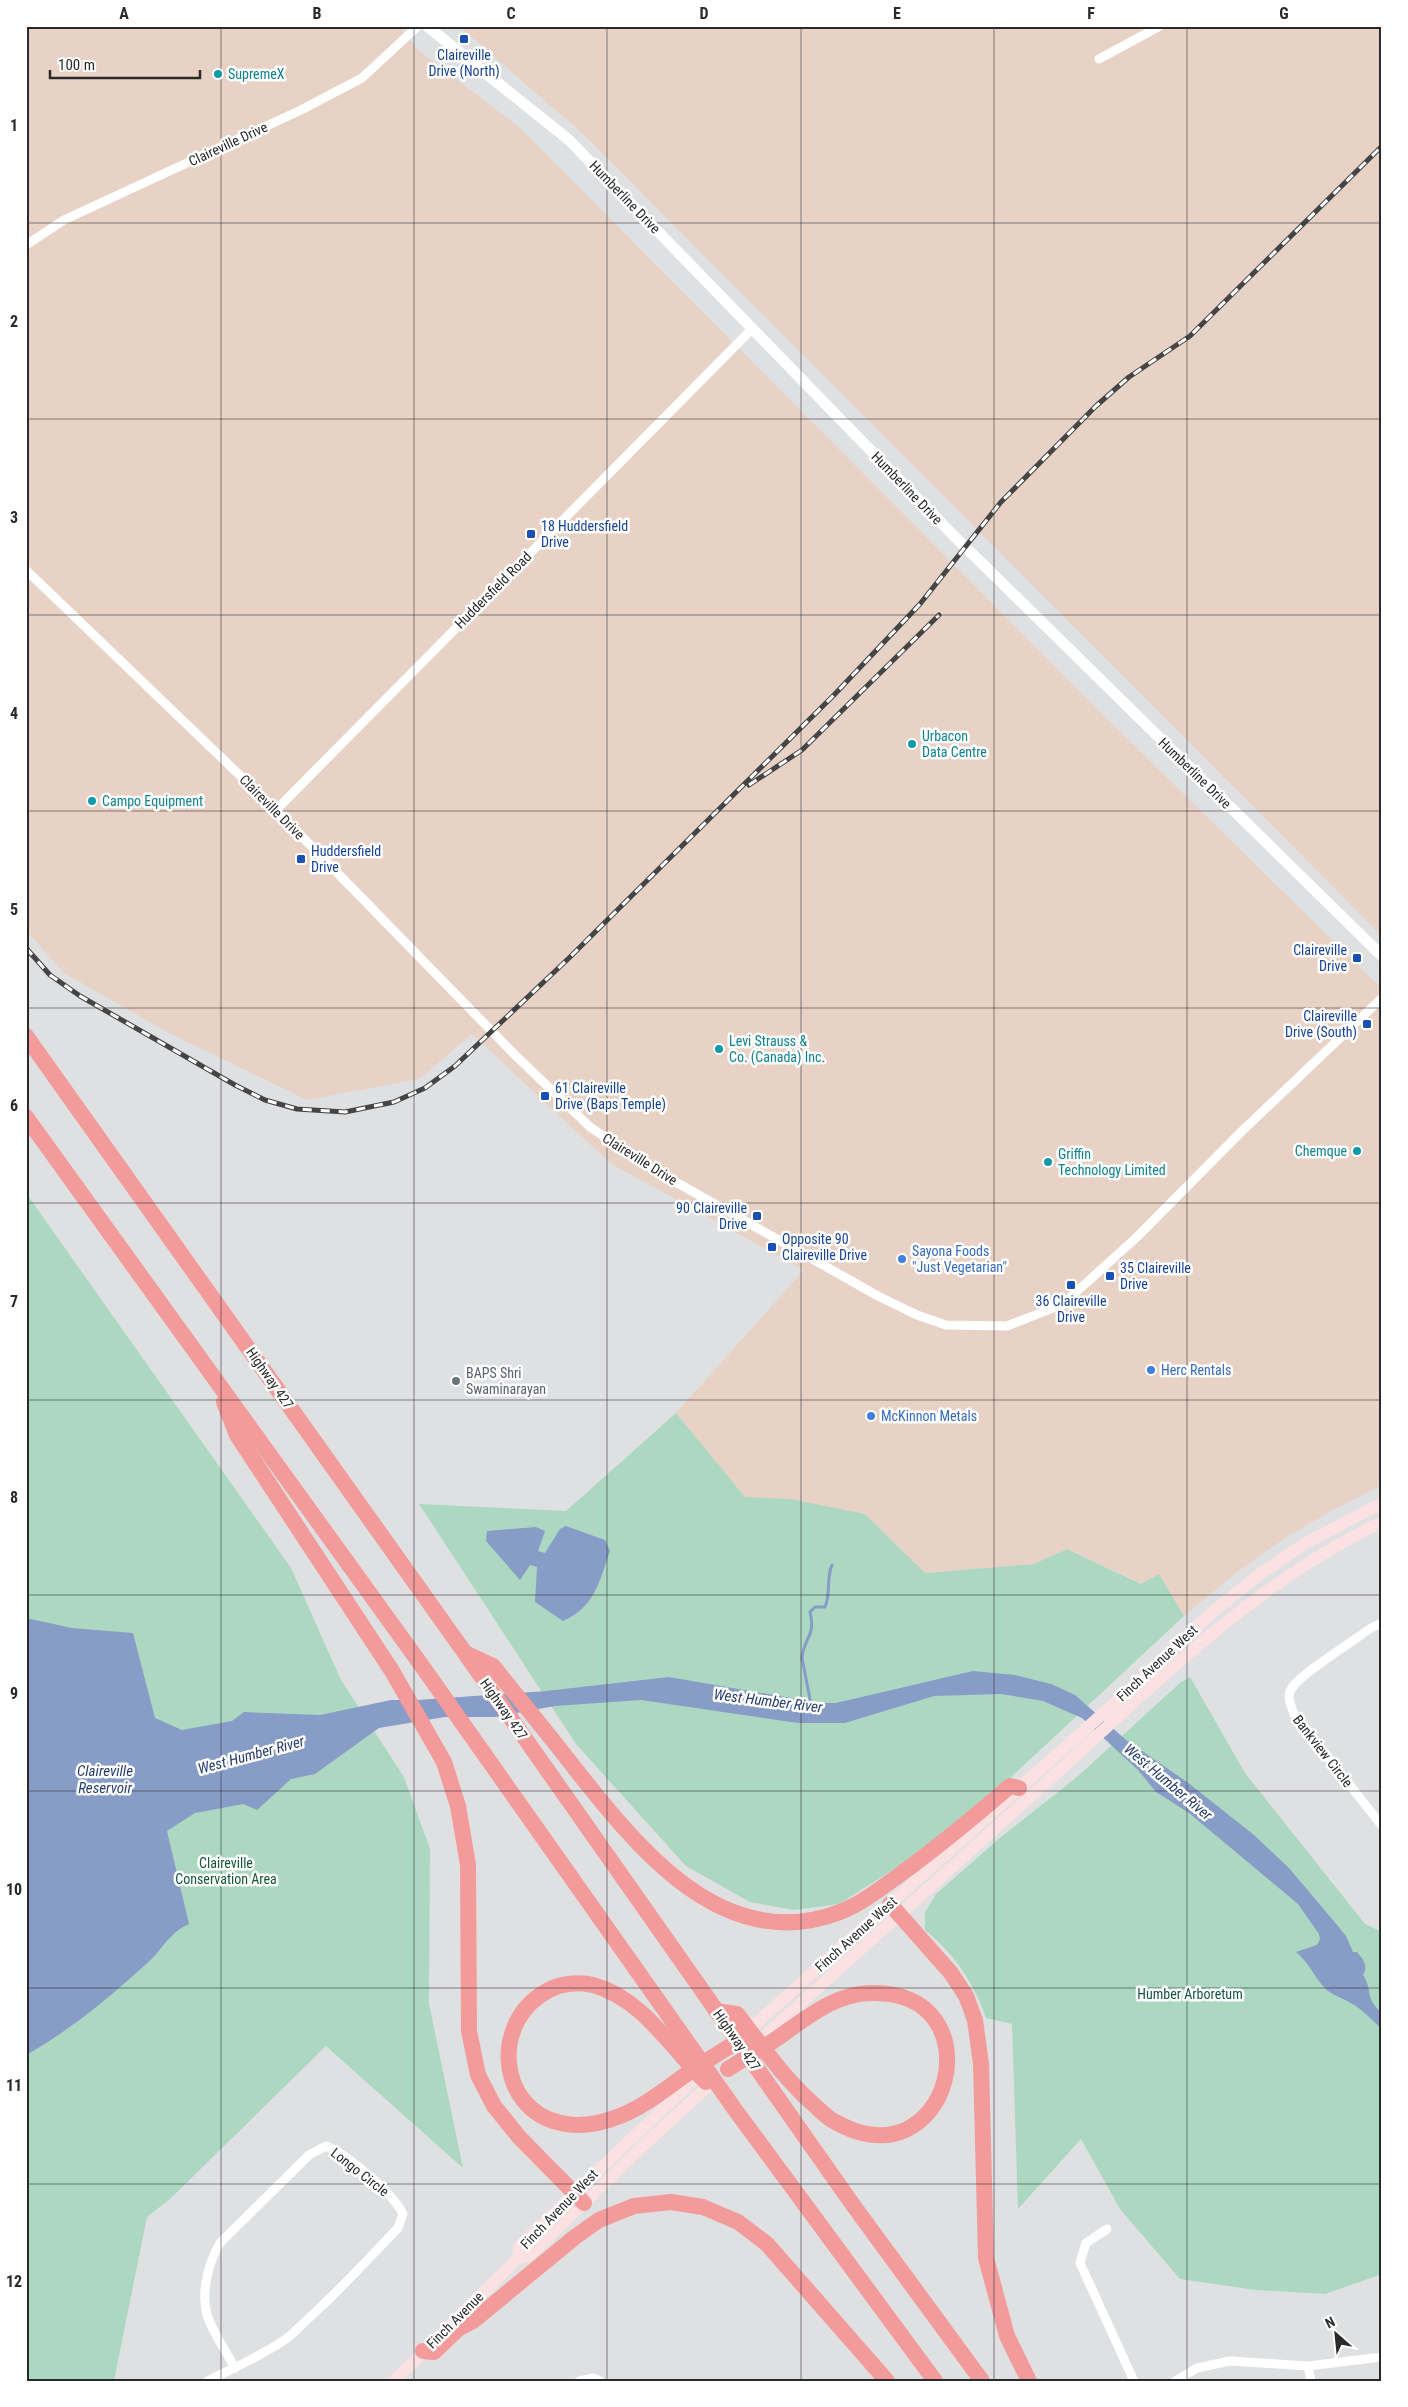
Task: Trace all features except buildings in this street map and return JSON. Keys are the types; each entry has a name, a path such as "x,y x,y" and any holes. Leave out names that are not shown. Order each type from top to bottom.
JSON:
{"highway":[{"name":"Highway 427","path":"26,1036 465,1653 853,2205 982,2381"},
{"path":"26,1117 422,1666 736,2111 935,2381"},
{"path":"215,1379 237,1435 392,1671 444,1762 452,1782 458,1806 468,1865 469,2031 478,2075 494,2106 519,2137 579,2197"},
{"path":"465,1653 492,1666 630,1835 661,1866 680,1883 708,1901 754,1919 784,1923 815,1920 853,1906 916,1863 1010,1786 1019,1788"},
{"path":"895,1909 952,1973 966,1996 975,2020 981,2064 986,2258 1007,2336 1029,2381"},
{"path":"735,2043 670,2093 620,2116 585,2126 560,2123 542,2116 520,2095 510,2072 508,2052 510,2037 516,2020 530,2002 556,1987 570,1984 593,1984 627,2001 654,2025 684,2060 736,2111"},
{"path":"716,2011 737,2014 788,2082 830,2119 851,2131 877,2134 894,2133 909,2129 936,2104 945,2085 949,2062 942,2030 922,2006 899,1994 869,1993 849,1996 784,2026 728,2069"},
{"path":"423,2351 434,2352 459,2328 473,2321 574,2237 599,2220 634,2206 670,2202 702,2206 738,2222 767,2244 887,2381"}],"main road":[{"name":"Finch Avenue West","path":"784,2026 895,1909 1019,1788 1126,1693 1211,1613 1260,1574 1319,1536 1382,1503"},
{"name":"Finch Avenue West","path":"735,2043 772,2009 895,1909 1071,1760 1211,1635 1271,1588 1312,1560 1382,1522"},
{"name":"Finch Avenue West","path":"516,2259 520,2246 537,2229 579,2197 728,2069"},
{"name":"Finch Avenue West","path":"516,2259 529,2256 548,2237 579,2197 670,2093"},
{"name":"Finch Avenue","path":"394,2381 516,2259"}],"street":[{"name":"Claireville Drive","path":"26,246 64,220 302,110 362,78 418,26"},
{"name":"Humberline Drive","path":"427,26 569,140 971,554 1382,956"},
{"path":"1099,59 1160,26"},
{"name":"Huddersfield Road","path":"276,810 753,328"},
{"name":"Claireville Drive","path":"26,570 276,810 514,1054 590,1127 658,1172 878,1296 917,1315 946,1325 1007,1326 1063,1304 1137,1237 1242,1132 1382,998"},
{"name":"Bankview Circle","path":"1382,1623 1371,1628 1304,1676 1291,1688 1289,1700 1294,1714 1382,1826"},
{"name":"Longo Circle","path":"208,2381 234,2368 284,2340 332,2297 398,2228 403,2214 393,2197 338,2152 326,2146 309,2154 220,2243 212,2257 204,2296 208,2316 234,2368"},
{"path":"1107,2230 1086,2243 1080,2263 1134,2381"},
{"path":"1175,2381 1197,2368 1230,2361 1308,2366 1382,2358"},
{"path":"1308,2366 1311,2381"},
{"path":"579,2381 593,2378 600,2381"}],"shaded area":[{"path":"26,26 399,26 417,49 520,128 1100,712 1382,989 1382,1485 1333,1510 1285,1538 1237,1572 1184,1616 1159,1574 1142,1584 1068,1549 1034,1564 925,1573 865,1514 745,1497 676,1413 804,1270 610,1163 472,1034 419,1079 307,1100 171,1034 64,973 26,930"},
{"path":"459,26 1382,26 1382,936 582,133"}],"green space":[{"name":"Claireville Conservation Area","path":"26,1193 291,1568 341,1680 404,1777 430,1849 429,2004 463,2168 326,2046 171,2198 147,2217 114,2381 26,2381"},
{"path":"676,1413 745,1497 790,1499 865,1514 925,1573 1034,1564 1067,1549 1141,1584 1159,1574 1184,1616 979,1807 913,1857 839,1904 794,1910 750,1902 686,1866 576,1744 419,1504 566,1511"},
{"name":"Humber Arboretum","path":"1190,1677 1245,1773 1365,1924 1382,1932 1382,2274 1325,2294 1256,2290 1180,2279 1120,2209 1081,2139 1018,2209 1012,2024 986,2018 962,1970 945,1949 925,1930 925,1912 936,1894 1000,1838 1077,1777 1181,1682"}],"water":[{"path":"566,1526 605,1540 610,1551 599,1583 589,1601 582,1609 563,1621 535,1602 537,1567 530,1565 520,1580 486,1541 487,1531 536,1527 545,1531 538,1551 545,1553 560,1529"},
{"path":"26,1618 72,1628 133,1633 155,1718 182,1730 232,1721 244,1712 320,1715 391,1700 418,1700 546,1691 669,1677 819,1703 836,1703 973,1671 1015,1675 1051,1684 1075,1695 1126,1740 1187,1782 1254,1835 1289,1868 1346,1936 1353,1952 1357,1952 1363,1960 1365,1972 1363,1975 1371,1998 1382,2013 1382,2029 1358,2007 1328,1991 1296,1952 1317,1945 1320,1939 1319,1934 1298,1904 1189,1813 1156,1792 1138,1770 1082,1718 1043,1701 1001,1694 934,1696 845,1723 798,1723 641,1700 555,1706 495,1717 445,1717 379,1728 315,1774 291,1779 257,1810 243,1804 195,1813 167,1831 189,1924 170,1937 151,1959 103,2002 73,2025 26,2055"}],"waterway":[{"name":"West Humber River","path":"811,1704 802,1658 803,1651 812,1627 810,1612 815,1607 825,1607 827,1602 829,1575 832,1565"}],"railway":[{"path":"26,948 50,975 80,996 235,1085 265,1100 297,1109 345,1112 394,1102 425,1088 455,1066 569,958 834,695 920,604 1001,502 1096,406 1129,377 1190,336 1382,146"},
{"path":"749,785 802,750 939,615"}],"place":[{"name":"Claireville Drive (North)","path":"464,39"},
{"name":"SupremeX","path":"218,74"},
{"name":"18 Huddersfield Drive","path":"531,534"},
{"name":"Urbacon Data Centre","path":"912,744"},
{"name":"Campo Equipment","path":"92,801"},
{"name":"Huddersfield Drive","path":"301,859"},
{"name":"Claireville Drive","path":"1357,958"},
{"name":"Claireville Drive (South)","path":"1367,1024"},
{"name":"Levi Strauss & Co. (Canada) Inc.","path":"719,1049"},
{"name":"61 Claireville Drive (Baps Temple)","path":"545,1096"},
{"name":"Chemque","path":"1357,1151"},
{"name":"Griffin Technology Limited","path":"1048,1162"},
{"name":"90 Claireville Drive","path":"757,1216"},
{"name":"Opposite 90 Claireville Drive","path":"772,1247"},
{"name":"Sayona Foods \"Just Vegetarian\"","path":"902,1259"},
{"name":"35 Claireville Drive","path":"1110,1276"},
{"name":"36 Claireville Drive","path":"1071,1285"},
{"name":"Herc Rentals","path":"1151,1370"},
{"name":"BAPS Shri Swaminarayan","path":"456,1381"},
{"name":"McKinnon Metals","path":"871,1416"}],"water label":[{"name":"Claireville Reservoir","path":"105,1780"}]}
